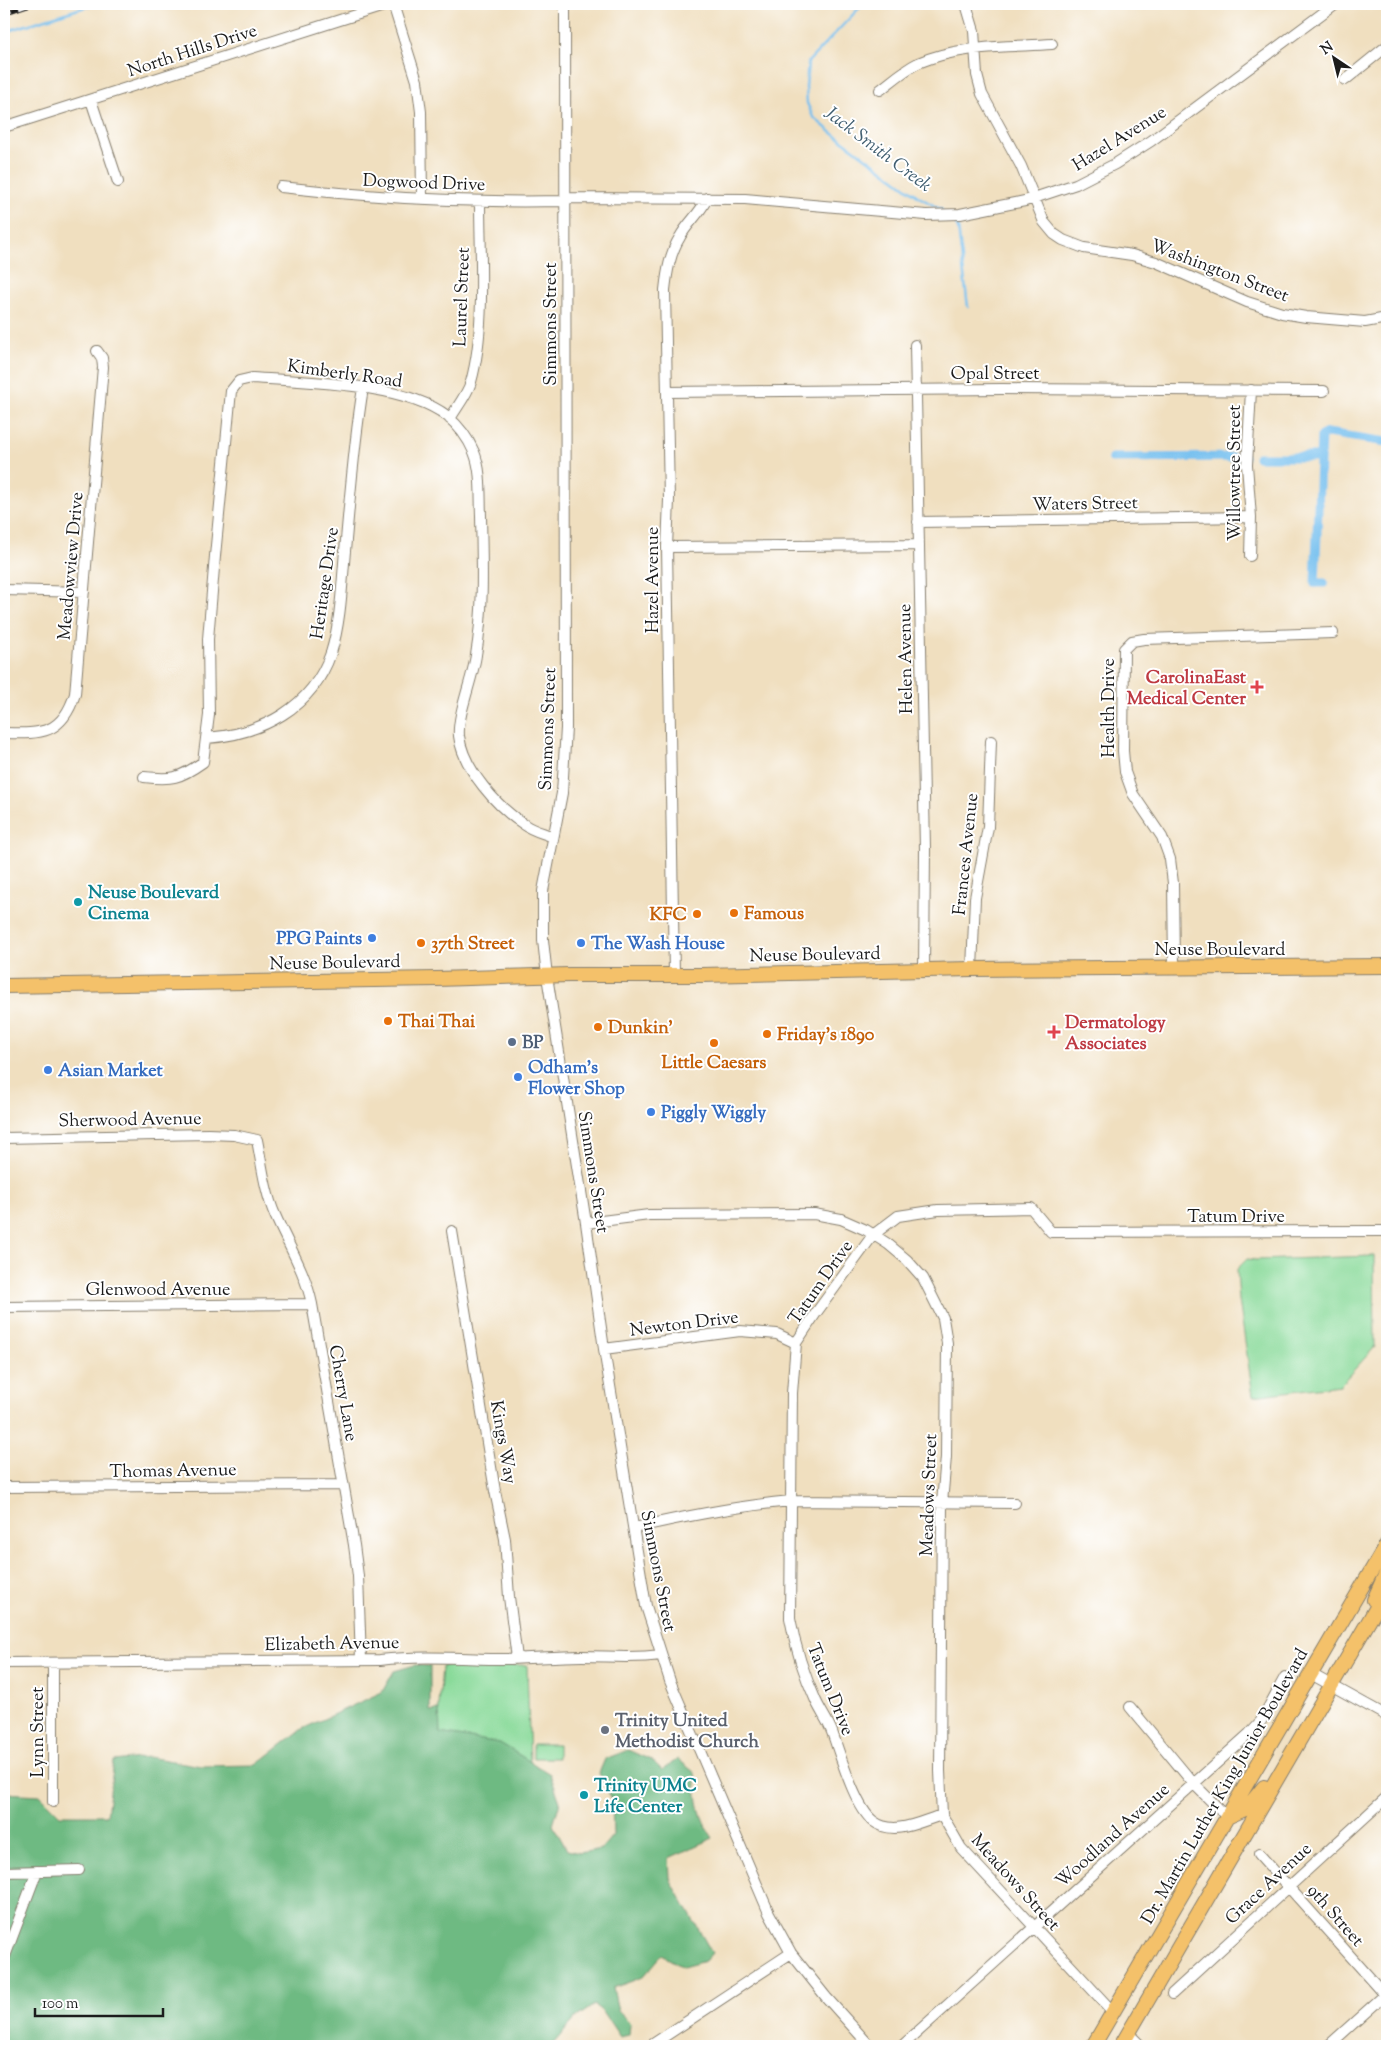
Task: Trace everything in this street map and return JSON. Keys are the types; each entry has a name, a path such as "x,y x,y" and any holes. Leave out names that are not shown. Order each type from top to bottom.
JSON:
{"main road":[{"name":"Neuse Boulevard","path":"4,986 674,974 924,972 972,969 1323,968 1387,966"},
{"name":"Dr. Martin Luther King Junior Boulevard","path":"1093,2046 1387,1544"},
{"path":"1362,1634 1387,1571"},
{"path":"1121,2046 1387,1590"},
{"path":"1227,1817 1247,1808 1291,1754"}],"street":[{"name":"North Hills Drive","path":"4,127 392,4"},
{"path":"392,4 417,81 421,112 422,198"},
{"name":"Simmons Street","path":"565,4 566,728 562,793 546,872 542,908 547,976 604,1349 646,1606 661,1655 769,1913 791,1953 826,1997 870,2046"},
{"name":"Washington Street","path":"966,4 974,31 977,75 982,94 1021,166 1048,227 1063,240 1072,244 1156,262 1247,302 1282,313 1314,318 1365,322 1387,318"},
{"name":"Hazel Avenue","path":"565,200 707,198 926,215 970,212 1035,198 1076,184 1097,174 1151,141 1335,4"},
{"path":"880,90 919,63 954,52 1052,44"},
{"path":"1345,80 1387,46"},
{"path":"91,100 118,182"},
{"name":"Dogwood Drive","path":"281,187 336,194 480,201 565,200"},
{"name":"Hazel Avenue","path":"674,974 665,290 668,266 680,236 703,209 707,198"},
{"name":"Laurel Street","path":"450,419 470,384 480,320 480,201"},
{"name":"Helen Avenue","path":"915,345 925,849 924,972"},
{"name":"Meadowview Drive","path":"4,734 37,734 44,731 61,721 70,707 75,694 104,367 98,351"},
{"name":"Kimberly Road","path":"207,738 209,715 209,630 231,391 239,380 252,378 362,388 406,397 423,403 450,419 464,433 475,453 480,477 482,568 480,628 476,656 462,710 459,735 465,759 479,779 509,814 527,827 553,837"},
{"name":"Heritage Drive","path":"207,738 266,724 300,703 312,689 330,654 336,634 341,594 362,388"},
{"name":"Opal Street","path":"667,392 916,389 1324,391"},
{"name":"Willowtree Street","path":"1250,556 1251,516 1247,465 1251,390"},
{"name":"Waters Street","path":"918,522 1251,516"},
{"path":"667,547 919,545"},
{"path":"4,590 84,592"},
{"name":"Health Drive","path":"1174,968 1173,884 1170,859 1162,837 1133,794 1125,772 1123,743 1124,650 1132,641 1144,639 1333,633"},
{"path":"144,777 169,780 187,774 203,762 207,738"},
{"name":"Frances Avenue","path":"972,969 974,898 988,827 991,742"},
{"name":"Sherwood Avenue","path":"4,1138 208,1134 234,1135 257,1140"},
{"name":"Cherry Lane","path":"257,1140 275,1214 300,1267 312,1304 358,1576 361,1660"},
{"name":"Tatum Drive","path":"942,1815 902,1828 886,1826 873,1821 862,1806 841,1759 831,1729 816,1701 795,1643 790,1618 792,1393 796,1343 873,1235 898,1216 938,1210 1031,1208 1051,1232 1387,1231"},
{"name":"Meadows Street","path":"586,1223 649,1215 814,1214 841,1219 873,1235 907,1260 923,1278 943,1318 947,1338 946,1457 942,1503 940,1771 942,1815 961,1848 1113,2012"},
{"name":"Kings Way","path":"452,1231 495,1492 505,1539 517,1658"},
{"name":"Glenwood Avenue","path":"4,1307 312,1304"},
{"name":"Newton Drive","path":"604,1349 740,1331 777,1334 796,1343"},
{"name":"Thomas Avenue","path":"4,1487 344,1485"},
{"path":"634,1528 683,1517 767,1503 1015,1503"},
{"name":"Elizabeth Avenue","path":"4,1663 599,1656 614,1659 661,1655"},
{"name":"Lynn Street","path":"53,1663 53,1802"},
{"path":"1311,1674 1387,1716"},
{"name":"Woodland Avenue","path":"902,2046 1261,1721 1285,1677"},
{"path":"1130,1707 1193,1783 1227,1817"},
{"name":"Grace Avenue","path":"1172,1994 1387,1797"},
{"name":"9th Street","path":"1259,1854 1387,1995"},
{"path":"4,1872 79,1870"},
{"path":"4,1959 36,1871"},
{"path":"650,2046 791,1953"},
{"path":"1328,2046 1387,1995"},
{"path":"1128,2033 1141,2046"}],"green space":[{"path":"1374,1256 1375,1347 1340,1385 1253,1396 1239,1300 1237,1269 1247,1259"},
{"path":"415,1665 430,1666 430,1711 439,1710 440,1733 500,1743 550,1774 560,1802 553,1825 567,1850 580,1853 601,1849 613,1835 612,1800 599,1773 605,1759 628,1750 653,1761 662,1770 678,1759 695,1773 701,1815 713,1838 669,1858 670,1879 712,1953 705,1961 683,1967 662,1955 643,1977 613,1988 618,2011 630,2023 629,2035 620,2037 603,2012 594,2005 577,2017 551,2046 4,2046 4,1793 40,1795 60,1815 107,1815 114,1761 148,1757 202,1766 256,1765 302,1729 382,1692 394,1671"},
{"path":"527,1665 530,1765 435,1758 442,1666"},
{"path":"533,1744 558,1744 558,1758 533,1758"}],"waterway":[{"name":"Jack Smith Creek","path":"4,32 95,4"},
{"name":"Jack Smith Creek","path":"863,4 808,62 807,103 813,117 831,132 919,197 942,210"},
{"name":"Jack Smith Creek","path":"955,223 958,228 968,307"},
{"path":"1324,583 1315,583 1321,436 1327,433 1387,442"},
{"path":"1112,458 1244,457"},
{"path":"1258,457 1319,457"}],"railway":[{"path":"4,13 31,4"}],"place":[{"name":"CarolinaEast Medical Center","path":"1257,687"},
{"name":"Neuse Boulevard Cinema","path":"78,902"},
{"name":"Famous","path":"734,913"},
{"name":"KFC","path":"697,914"},
{"name":"PPG Paints","path":"372,938"},
{"name":"37th Street","path":"421,943"},
{"name":"The Wash House","path":"581,943"},
{"name":"Thai Thai","path":"388,1021"},
{"name":"Dunkin'","path":"598,1027"},
{"name":"Dermatology Associates","path":"1054,1032"},
{"name":"Friday's 1890","path":"767,1034"},
{"name":"BP","path":"512,1042"},
{"name":"Little Caesars","path":"714,1043"},
{"name":"Asian Market","path":"48,1070"},
{"name":"Odham's Flower Shop","path":"518,1077"},
{"name":"Piggly Wiggly","path":"651,1112"},
{"name":"Trinity United Methodist Church","path":"605,1730"},
{"name":"Trinity UMC Life Center","path":"584,1795"}]}
